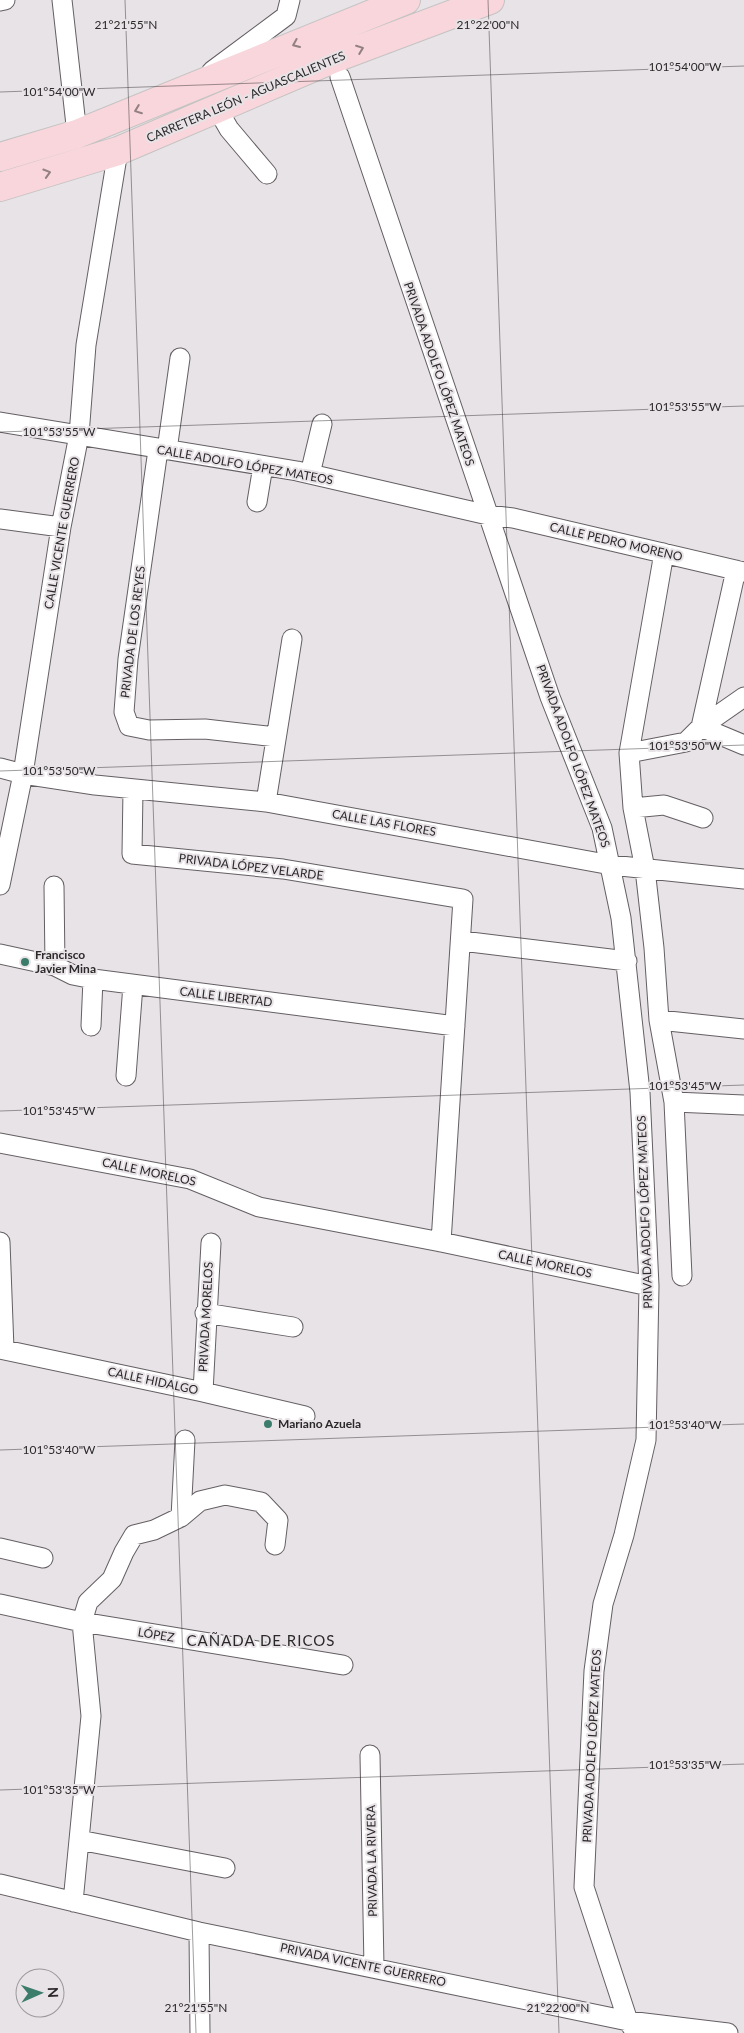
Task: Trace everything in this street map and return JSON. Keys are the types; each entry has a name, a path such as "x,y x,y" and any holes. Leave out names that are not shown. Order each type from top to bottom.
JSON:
{"main road":[{"path":"0,157 77,134 183,92 344,23 406,0"},
{"name":"CARRETERA LEÓN - AGUASCALIENTES","path":"0,187 118,150 218,110 333,59 490,0"}],"street":[{"path":"0,1 5,0"},
{"path":"62,0 77,134"},
{"path":"183,92 286,16 290,0"},
{"name":"PRIVADA ADOLFO LÓPEZ MATEOS","path":"340,77 550,697 615,865 640,1092 649,1286 646,1440 624,1535 603,1604 594,1671 584,1887 632,2027"},
{"path":"218,110 230,129 267,174"},
{"name":"CALLE VICENTE GUERRERO","path":"0,885 23,774 61,527 79,435 86,345 118,150"},
{"path":"162,450 180,358"},
{"name":"CALLE ADOLFO LÓPEZ MATEOS","path":"0,422 310,474 488,515"},
{"path":"310,474 322,424"},
{"name":"PRIVADA DE LOS REYES","path":"162,450 128,659 124,712 129,726 149,730 205,729 276,737"},
{"path":"257,502 263,466"},
{"name":"CALLE PEDRO MORENO","path":"488,515 513,518 740,571"},
{"path":"0,519 61,527"},
{"path":"664,553 629,753 633,808 654,948 658,1020 674,1102 682,1276"},
{"path":"701,727 740,571"},
{"path":"266,802 292,639"},
{"path":"629,753 686,742 701,727 744,697"},
{"path":"701,727 744,745"},
{"name":"CALLE LAS FLORES","path":"0,768 23,774 95,786 134,788 266,802 615,865 744,880"},
{"name":"PRIVADA LÓPEZ VELARDE","path":"134,788 132,854 284,869 463,899 462,941"},
{"path":"633,808 664,805 703,818"},
{"path":"54,886 55,966"},
{"path":"441,1242 462,941 627,961"},
{"name":"CALLE LIBERTAD","path":"0,954 55,966 74,975 93,979 455,1026"},
{"path":"91,1026 93,979"},
{"path":"126,1076 133,985"},
{"path":"658,1020 744,1029"},
{"path":"674,1102 744,1105"},
{"name":"CALLE MORELOS","path":"0,1142 190,1179 259,1207 441,1242 649,1286"},
{"path":"0,1242 2,1349"},
{"name":"PRIVADA MORELOS","path":"203,1392 205,1313 211,1243"},
{"path":"205,1313 293,1327"},
{"name":"CALLE HIDALGO","path":"2,1349 305,1416"},
{"path":"181,1517 186,1440"},
{"path":"73,1902 92,1716 82,1622 88,1602 112,1579 134,1535 154,1530 181,1517 200,1501 225,1495 261,1502 278,1520 275,1545"},
{"path":"0,1548 43,1558"},
{"name":"LÓPEZ","path":"0,1604 82,1622 343,1665"},
{"name":"PRIVADA LA RIVERA","path":"370,1755 374,1967"},
{"path":"79,1840 225,1868"},
{"name":"PRIVADA VICENTE GUERRERO","path":"0,1884 199,1932 374,1967 632,2027 728,2033"},
{"path":"199,1932 200,2033"}],"place":[{"name":"Francisco Javier Mina","path":"25,962"},
{"name":"Mariano Azuela","path":"268,1424"}],"district":[{"name":"CAÑADA DE RICOS","path":"261,1641"}]}
